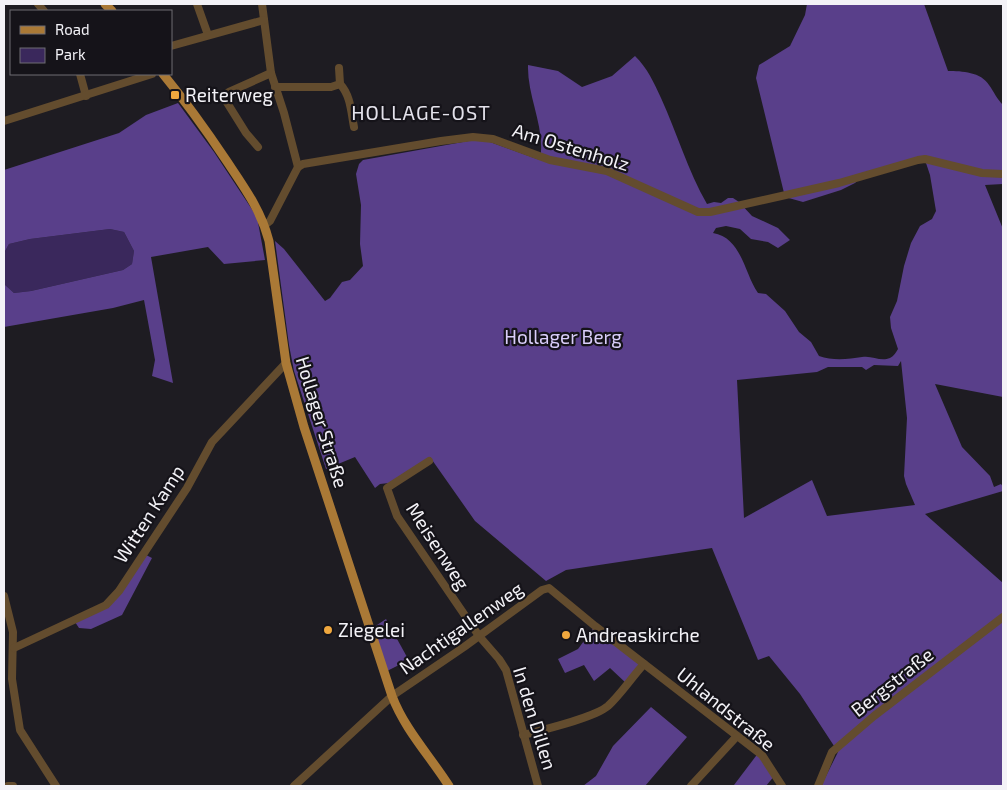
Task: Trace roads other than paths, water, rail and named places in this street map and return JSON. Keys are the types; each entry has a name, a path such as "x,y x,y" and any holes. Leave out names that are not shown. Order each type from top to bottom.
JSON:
{"main road":[{"name":"Hollager Straße","path":"164,75 192,110 225,158 252,200 265,225 269,241 286,363 304,427 392,696 397,710 408,728 449,786"}],"street":[{"path":"197,4 208,35"},
{"path":"262,4 271,73 298,167 270,221 265,225"},
{"path":"172,46 264,20"},
{"path":"339,68 340,84 348,96 354,127"},
{"path":"258,147 226,101 225,95 271,73"},
{"path":"80,75 86,96"},
{"path":"4,121 149,75"},
{"path":"275,87 331,87 340,84"},
{"name":"Am Ostenholz","path":"298,167 303,164 431,142 473,137 492,139 550,160 607,171 698,212 710,212 787,196 918,160 982,173 1003,174"},
{"name":"Witten Kamp","path":"14,648 106,605 119,591 177,504 212,442 286,363"},
{"name":"Meisenweg","path":"429,461 387,488 388,493 397,516 479,636"},
{"name":"Nachtigallenweg","path":"294,786 392,696 542,590 548,588"},
{"name":"Uhlandstraße","path":"548,588 762,755 782,786"},
{"path":"4,596 13,632 12,678 20,730 56,786"},
{"name":"Bergstraße","path":"818,786 832,752 874,716 1003,617"},
{"name":"In den Dillen","path":"479,636 500,659 506,670 538,786"},
{"path":"523,735 548,729 608,706 644,664"},
{"path":"4,682 12,678"},
{"path":"694,785 737,736"},
{"path":"8,786 13,786"}],"place":[{"name":"Reiterweg","path":"175,95"},
{"name":"Ziegelei","path":"328,630"},
{"name":"Andreaskirche","path":"566,635"}],"district":[{"name":"HOLLAGE-OST","path":"421,113"}],"park label":[{"name":"Hollager Berg","path":"563,337"}]}
